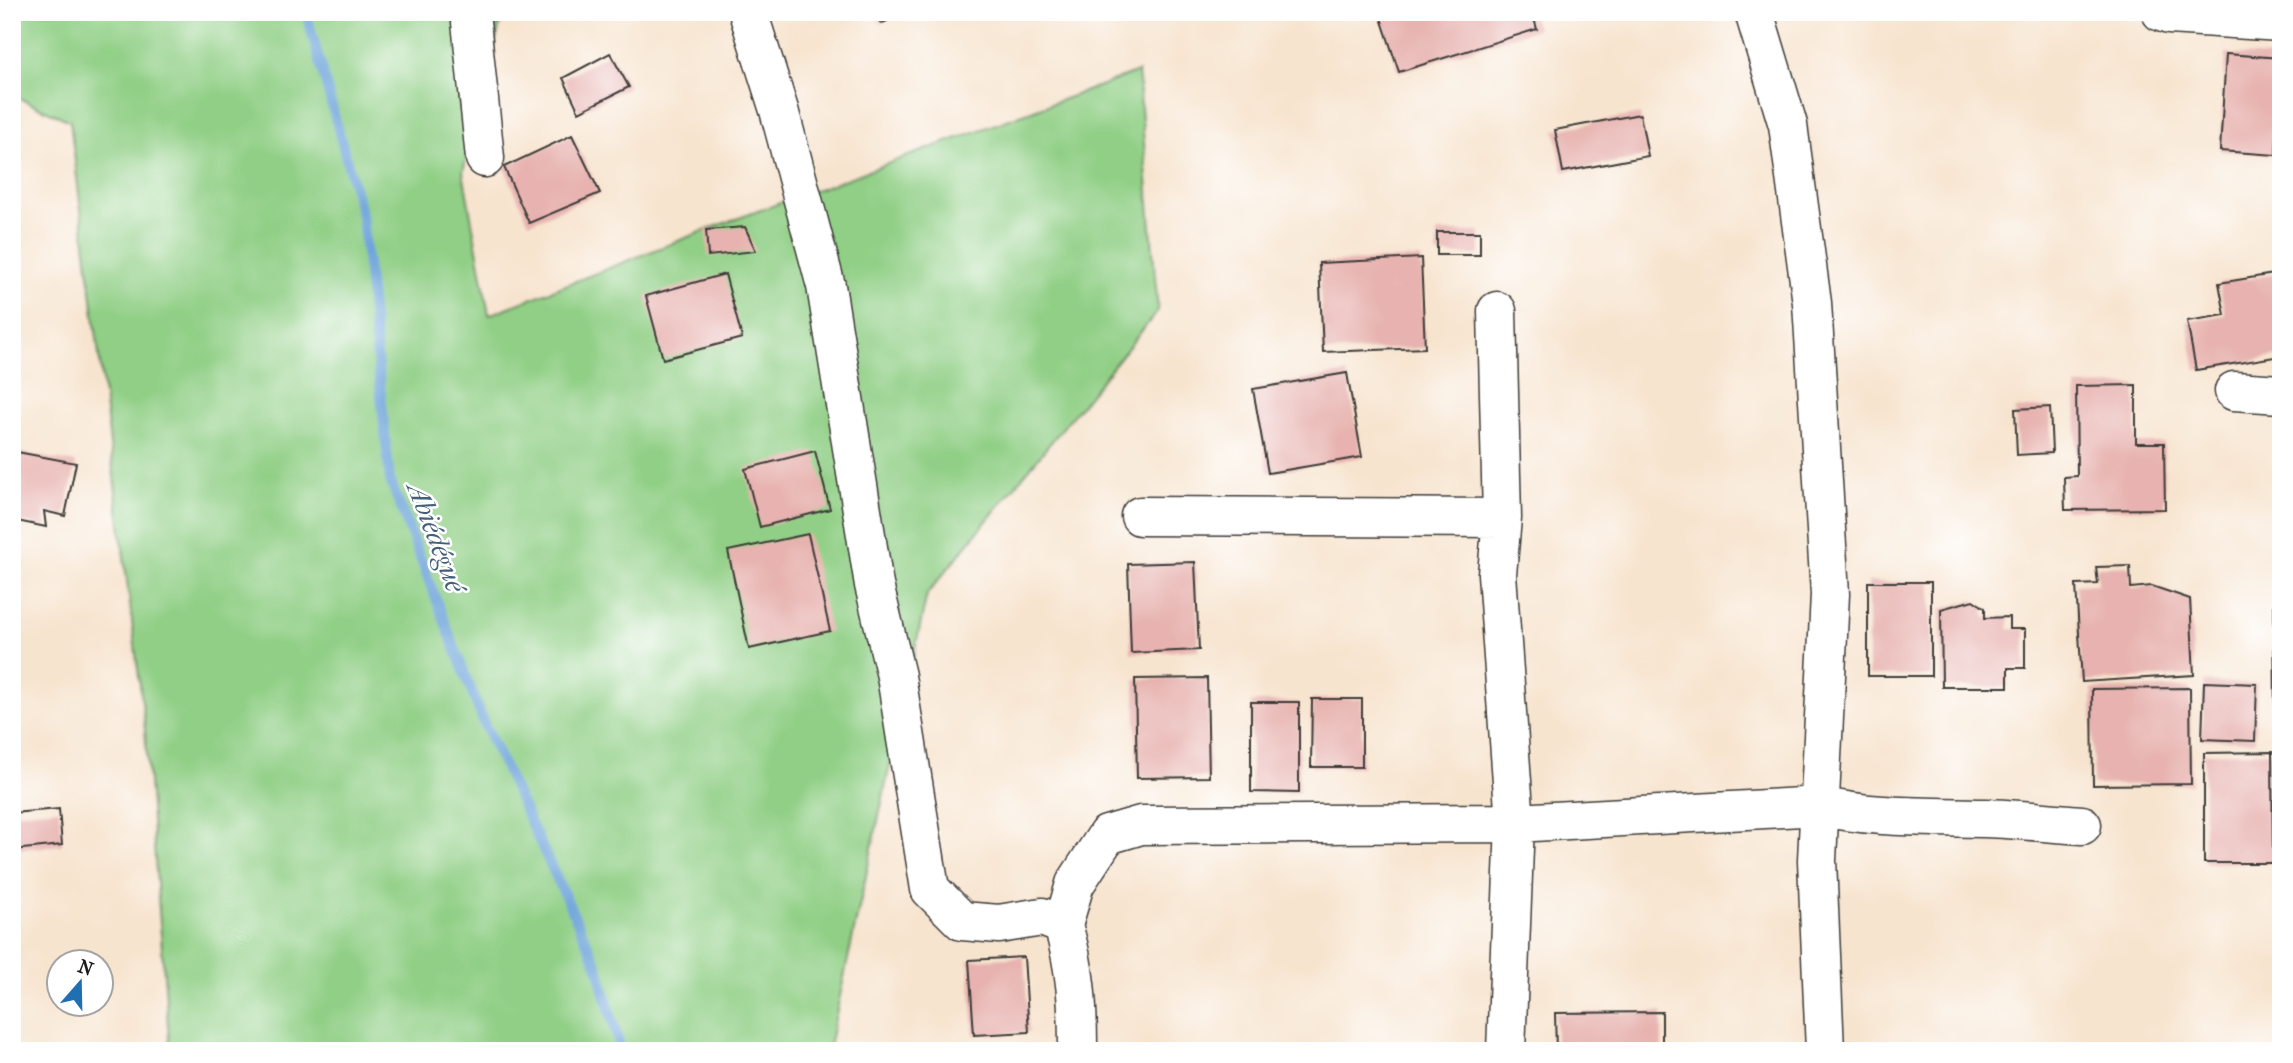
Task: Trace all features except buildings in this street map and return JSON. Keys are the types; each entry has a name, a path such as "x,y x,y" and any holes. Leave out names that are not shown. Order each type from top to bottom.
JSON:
{"street":[{"path":"470,12 485,158"},
{"path":"748,12 779,110 826,286 874,584 896,676 930,889 962,921 999,924 1042,917 1063,925"},
{"path":"1754,12 1788,125 1812,303 1830,594 1817,860 1825,1051"},
{"path":"2161,12 2169,15 2281,22"},
{"path":"1497,311 1502,518 1497,574 1515,823 1506,1051"},
{"path":"2234,391 2281,394"},
{"path":"1140,516 1502,518"},
{"path":"1078,1051 1073,961 1063,925 1075,884 1107,835 1141,825 1515,823 1820,806 1852,814 1910,818 1985,818 2082,825"}],"green space":[{"path":"12,12 503,12 463,172 489,315 706,230 1138,72 1158,311 927,594 828,1051 170,1051 144,718 70,121 12,95"}],"waterway":[{"name":"Abiédégué","path":"306,12 362,216 390,480 485,726 597,964 621,1051"}]}
